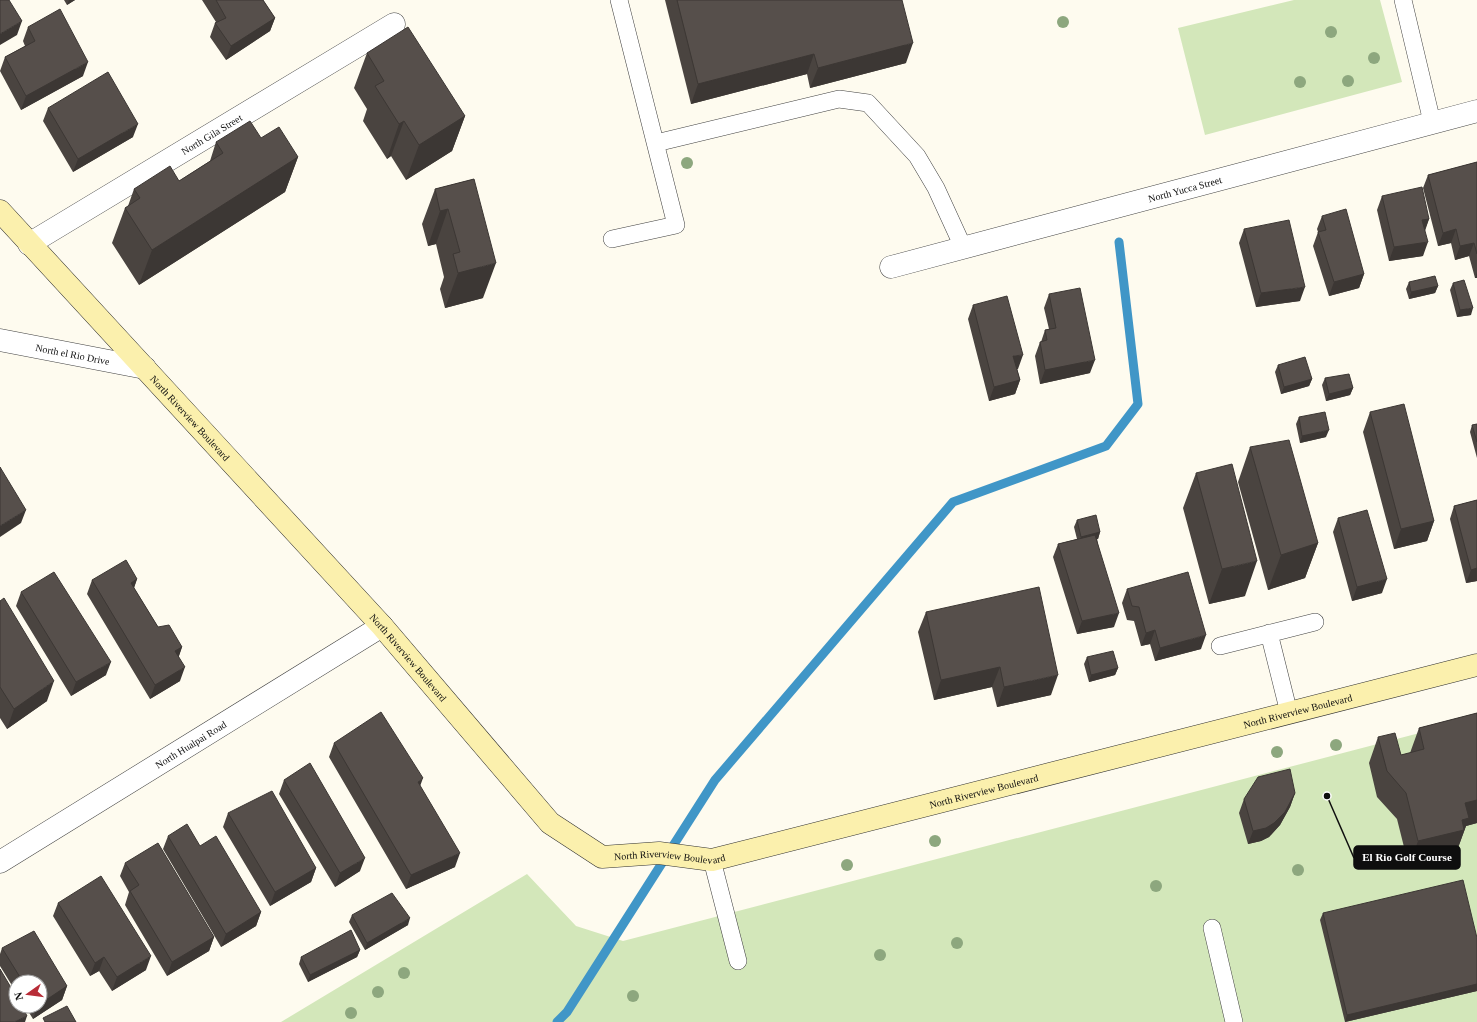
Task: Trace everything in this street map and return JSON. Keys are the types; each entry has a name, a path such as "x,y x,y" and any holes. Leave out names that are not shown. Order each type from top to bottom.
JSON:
{"street":[{"name":"North Gila Street","path":"29,244 394,24"},
{"name":"North Yucca Street","path":"892,267 1477,111"},
{"name":"North Riverview Boulevard","path":"0,211 382,626 550,823 602,857 659,853 712,860 1289,713 1474,668"},
{"name":"North el Rio Drive","path":"0,340 145,368"},
{"name":"North Hualpai Road","path":"0,862 382,626"}],"lane":[{"path":"612,240 676,225 619,0"},
{"path":"1403,0 1432,122"},
{"path":"656,143 839,99 868,104 917,156 936,188 964,247"},
{"path":"1220,646 1315,622"},
{"path":"1269,634 1289,713"},
{"path":"712,860 738,961"},
{"path":"1212,928 1234,1022"}],"green space":[{"path":"1294,0 1380,0 1402,82 1205,135 1178,28"},
{"path":"1477,718 1477,1022 281,1022 527,874 576,926 623,941"}],"building":[{"path":"0,0 9,0 22,21 0,34"},
{"path":"216,0 263,0 275,18 231,46 215,23 226,18"},
{"path":"677,0 902,0 913,43 818,68 814,54 698,84"},
{"path":"60,9 88,62 26,96 5,57 35,41 28,27"},
{"path":"408,27 465,116 419,145 404,121 399,124 375,86 384,81 367,53"},
{"path":"108,72 138,124 78,159 48,108"},
{"path":"250,121 261,138 279,127 298,157 152,250 125,208 140,198 134,189 170,166 179,181 223,153 216,142"},
{"path":"1477,162 1477,254 1474,243 1460,246 1456,229 1443,233 1428,175"},
{"path":"474,179 496,263 458,273 453,254 460,252 448,209 440,211 435,189"},
{"path":"1422,187 1429,219 1422,220 1428,242 1394,247 1382,196"},
{"path":"1346,209 1364,274 1334,282 1318,232 1326,230 1322,216"},
{"path":"1289,220 1305,287 1261,293 1244,229"},
{"path":"1435,276 1438,286 1411,292 1409,282"},
{"path":"1464,280 1473,308 1460,310 1453,283"},
{"path":"1080,288 1095,360 1045,370 1040,342 1047,340 1045,330 1056,328 1049,294"},
{"path":"1007,296 1023,355 1013,356 1020,380 994,387 973,305"},
{"path":"1305,357 1312,379 1284,387 1278,365"},
{"path":"1349,374 1353,388 1329,394 1325,378"},
{"path":"1404,404 1434,521 1401,529 1370,412"},
{"path":"1325,412 1329,430 1302,436 1299,417"},
{"path":"1477,424 1477,442 1472,425"},
{"path":"1289,440 1318,543 1281,555 1250,447"},
{"path":"1232,464 1257,561 1222,569 1196,473"},
{"path":"0,467 26,510 0,526"},
{"path":"1477,500 1477,568 1471,570 1454,506"},
{"path":"1367,510 1387,579 1357,587 1338,518"},
{"path":"1096,515 1100,532 1081,537 1077,520"},
{"path":"1095,535 1119,613 1082,621 1058,544"},
{"path":"126,560 137,579 131,583 158,627 169,625 182,647 175,651 185,667 155,685 92,580"},
{"path":"54,572 111,662 76,682 21,592"},
{"path":"1188,572 1206,635 1160,648 1155,630 1146,633 1139,607 1132,606 1127,589"},
{"path":"1039,587 1058,675 1004,687 1000,667 941,680 926,612"},
{"path":"4,598 54,681 14,709 0,687 0,601"},
{"path":"1113,651 1118,668 1091,675 1087,657"},
{"path":"381,712 423,778 418,782 460,853 411,875 334,743"},
{"path":"1477,713 1477,800 1465,803 1469,818 1462,820 1464,830 1418,841 1406,793 1387,771 1378,737 1395,733 1401,755 1424,749 1419,728"},
{"path":"310,763 365,858 340,873 284,780"},
{"path":"1290,769 1295,793 1285,812 1274,823 1266,828 1253,831 1244,799 1258,777"},
{"path":"272,791 316,868 275,892 228,813"},
{"path":"187,824 200,846 216,836 261,912 226,934 168,836"},
{"path":"158,843 214,937 172,962 130,891 139,885 125,863"},
{"path":"101,876 151,956 117,977 104,957 95,963 58,903"},
{"path":"1463,880 1477,938 1477,984 1347,1015 1323,913"},
{"path":"392,893 410,918 367,943 352,915"},
{"path":"351,930 360,950 310,975 301,957"},
{"path":"34,931 67,986 48,999 48,974 18,974 2,948"},
{"path":"0,969 8,982 8,1014 26,1014 27,1016 14,1022 0,1022"},
{"path":"67,1006 76,1022 45,1022 43,1018"}],"waterway":[{"path":"557,1022 567,1012 715,780 953,502 1106,446 1138,404 1119,242"}],"place":[{"name":"El Rio Golf Course","path":"1327,796"}]}
